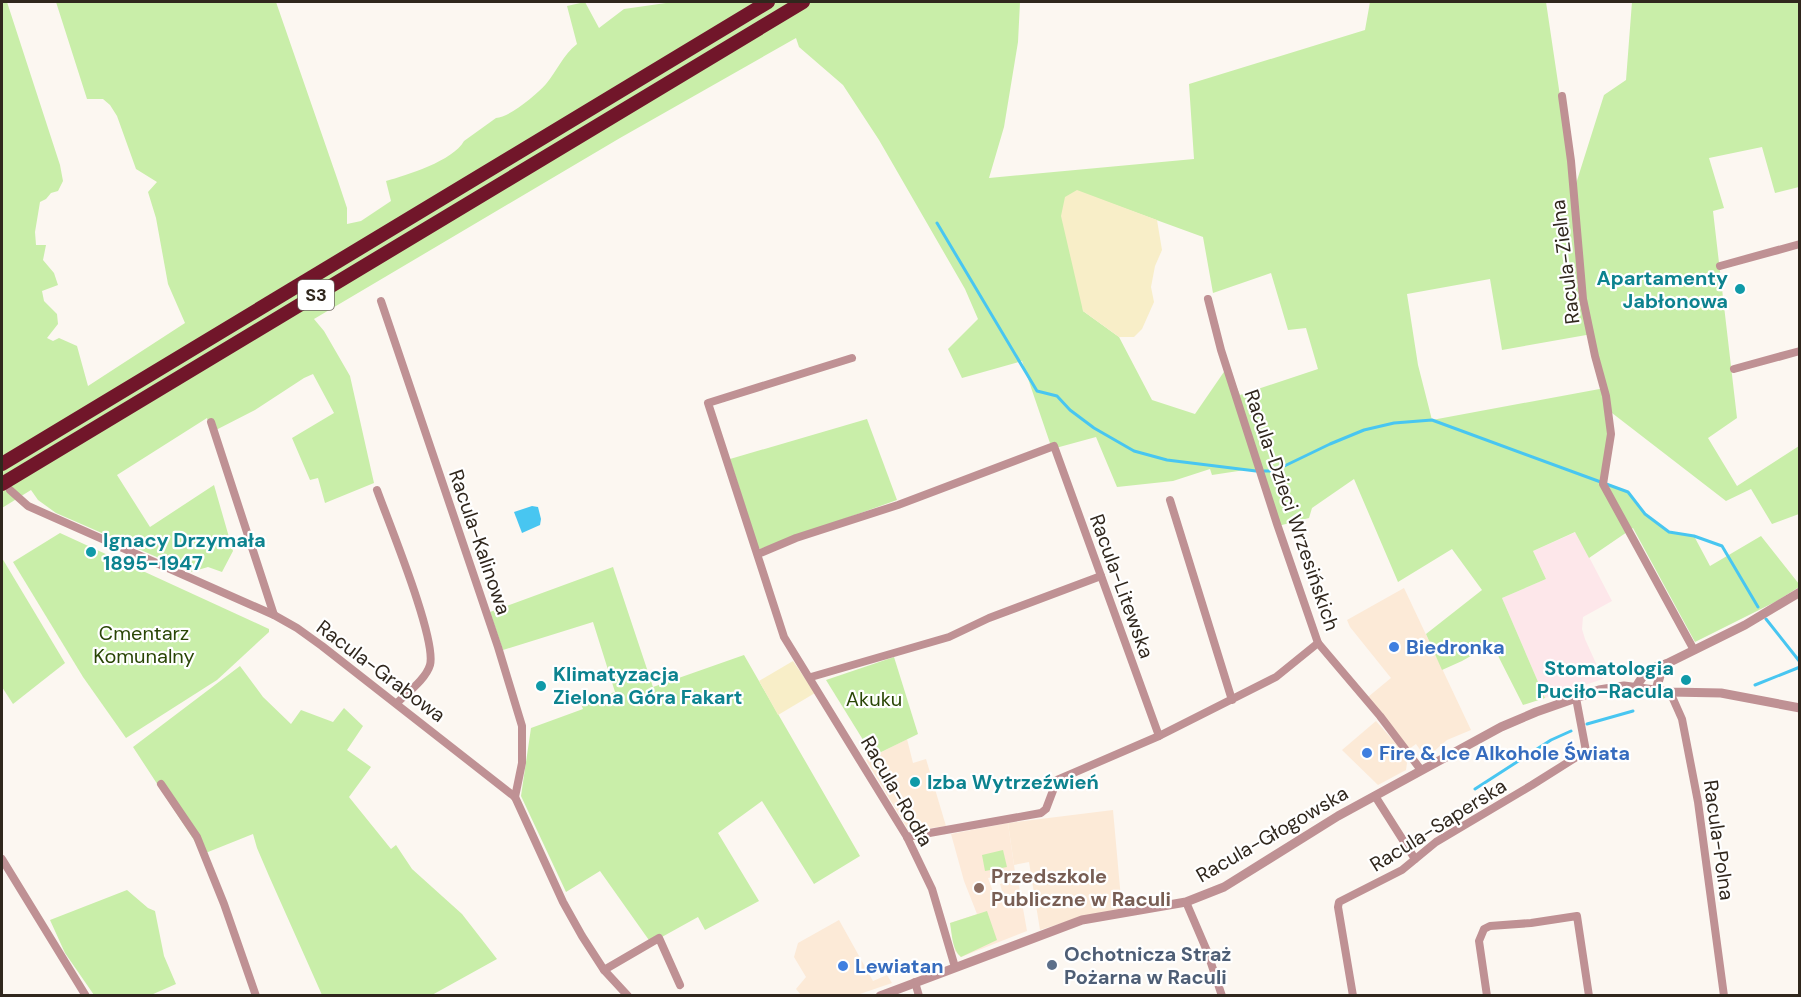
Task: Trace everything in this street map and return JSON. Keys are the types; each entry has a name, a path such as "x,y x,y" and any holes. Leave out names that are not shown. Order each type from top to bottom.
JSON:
{"highway":[{"name":"S3","path":"2,464 768,2"},
{"name":"S3","path":"6,487 802,2"}],"street":[{"name":"Racula-Zielna","path":"1562,96 1571,160 1583,299 1606,396 1611,434 1604,481 1694,650"},
{"path":"1720,266 1800,244"},
{"name":"Racula-Dzieci Wrzesińskich","path":"1208,299 1221,350 1276,524 1318,643 1422,770"},
{"name":"Racula-Kalinowa","path":"381,301 498,647 522,726 522,763 515,797"},
{"path":"1734,369 1800,351"},
{"name":"Racula-Rodła","path":"852,358 708,403 784,636 907,837 932,889 955,968"},
{"path":"212,422 274,615"},
{"name":"Racula-Litewska","path":"758,554 796,538 898,505 1054,446 1159,736"},
{"name":"Racula-Grabowa","path":"6,487 28,506 274,615 305,634 397,703 515,797 563,902 604,970 628,996"},
{"path":"377,490 414,592 429,638 431,653 430,665 425,674 397,703"},
{"path":"1170,500 1232,700"},
{"path":"811,677 950,637 989,618 1101,576"},
{"path":"1636,687 1654,666 1666,663 1745,625 1800,592"},
{"path":"907,837 1041,813 1046,808 1057,780 1159,736 1276,677 1318,643"},
{"path":"1656,690 1666,663"},
{"name":"Racula-Głogowska","path":"880,996 1084,919 1186,902 1224,887 1309,834 1422,770 1517,719 1576,698 1612,687 1636,687 1670,692 1733,694 1800,708"},
{"name":"Racula-Polna","path":"1670,692 1682,719 1698,802 1724,996"},
{"name":"Racula-Saperska","path":"1353,996 1339,902 1402,870 1436,842 1586,751 1576,698"},
{"path":"161,784 197,837 224,904 256,996"},
{"path":"1375,796 1415,859"},
{"path":"2,859 86,996"},
{"path":"1186,902 1207,951 1221,996"},
{"path":"1487,996 1479,941 1484,929 1490,926 1577,916 1588,996"},
{"path":"604,970 659,938 680,985"},
{"path":"915,982 919,996"}],"shaded area":[{"path":"1576,532 1612,601 1583,617 1582,629 1585,639 1603,679 1545,698 1502,598 1546,579 1533,551"},
{"path":"1404,588 1471,730 1447,740 1426,758 1416,744 1409,749 1368,697 1391,678 1350,627 1347,620"},
{"path":"1376,721 1398,746 1407,763 1406,770 1378,785 1342,750"},
{"path":"907,739 913,763 926,759 946,826 909,831 866,760"},
{"path":"1113,810 1122,910 1069,921 1040,930 1029,862 1014,865 1008,823"},
{"name":"Przedszkole Publiczne w Raculi","path":"1008,823 1015,872 988,878 994,894 1002,891 1000,884 1018,880 1027,931 961,957 955,951 950,923 977,914 964,881 951,834"},
{"path":"839,920 873,981 887,975 892,983 857,995 801,995 796,989 806,977 794,957 798,943"}],"green space":[{"path":"2,2 7,2 60,165 63,181 58,191 51,193 40,202 35,232 36,245 46,245 43,260 54,273 58,285 42,291 44,301 57,314 58,324 47,338 53,341 59,338 77,346 88,386 185,323 168,284 156,218 148,192 157,182 136,169 117,116 110,105 103,99 87,99 56,2 276,2 347,208 347,224 361,221 391,201 386,181 440,161 496,118 515,110 542,89 577,44 567,6 585,2 599,28 624,9 673,2 1020,2 1018,42 1004,127 989,178 1194,159 1189,84 1365,30 1370,2 1546,2 1574,190 1604,95 1626,80 1632,2 1799,2 1799,187 1775,193 1762,147 1709,158 1724,208 1713,211 1737,418 1708,438 1737,486 1799,446 1799,514 1772,524 1751,489 1726,501 1612,413 1605,482 1628,492 1645,514 1669,532 1694,536 1710,566 1761,536 1799,587 1775,602 1695,642 1633,528 1589,558 1575,532 1533,551 1546,579 1502,598 1545,698 1523,705 1492,644 1442,670 1426,634 1482,590 1452,549 1398,582 1354,479 1312,508 1309,518 1278,526 1261,471 1245,470 1212,475 1210,469 1173,481 1117,487 1096,437 1052,449 1022,361 962,378 948,349 978,319 965,289 879,140 843,85 799,47 796,38 620,138 314,319 324,331 350,376 374,483 325,503 318,478 310,480 292,438 334,413 313,374 255,410 212,432 207,418 117,475 150,527 214,485 233,551 222,572 208,567 191,572 56,513 38,500 31,490 2,508","holes":["1077,191 1203,237 1213,293 1271,273 1288,330 1306,328 1318,369 1240,395 1228,366 1195,414 1152,400 1119,337 1083,311","1490,279 1502,350 1592,334 1605,388 1432,420 1418,365 1407,294"]},
{"path":"867,419 897,500 760,549 730,459"},
{"name":"Cmentarz Komunalny","path":"60,533 269,629 269,632 217,680 126,738 83,677 13,562"},
{"path":"2,558 65,663 13,704 2,687"},
{"path":"613,567 653,687 744,655 860,856 814,884 762,801 718,833 759,901 705,930 698,917 651,943 600,871 566,892 521,796 531,728 583,709 580,702 615,692 593,622 503,650 490,612"},
{"name":"Akuku","path":"894,657 918,734 873,756 826,680"},
{"path":"240,666 263,697 291,724 301,710 333,722 344,708 363,726 347,750 371,767 349,797 391,849 396,845 412,869 462,914 497,959 432,995 322,995 257,848 253,834 203,854 133,747"},
{"path":"1003,850 1007,867 985,871 982,855"},
{"path":"127,890 148,908 155,911 164,956 176,984 151,995 94,995 65,953 50,920"},
{"path":"987,911 997,940 961,957 954,946 950,923"}],"sand":[{"path":"1077,190 1157,220 1162,250 1155,266 1151,287 1154,302 1142,329 1134,337 1119,337 1083,311 1061,216 1065,197"},
{"path":"793,661 815,693 778,715 759,681"}],"water":[{"path":"532,506 538,507 540,525 522,533 514,512"}],"waterway":[{"path":"937,223 1037,391 1057,396 1070,410 1094,428 1134,451 1167,460 1256,471"},
{"path":"1264,471 1274,471 1364,430 1394,423 1432,420 1628,492 1645,514 1669,532 1694,536 1722,546 1758,607"},
{"path":"1766,619 1800,662"},
{"path":"1755,685 1800,667"},
{"path":"1587,724 1633,711"},
{"path":"1475,789 1551,740 1571,731"}],"place":[{"name":"Apartamenty Jabłonowa","path":"1740,289"},
{"name":"Ignacy Drzymała 1895-1947","path":"91,552"},
{"name":"Biedronka","path":"1394,647"},
{"name":"Stomatologia Puciło-Racula","path":"1686,680"},
{"name":"Klimatyzacja Zielona Góra Fakart","path":"541,686"},
{"name":"Fire & Ice Alkohole Świata","path":"1367,753"},
{"name":"Izba Wytrzeźwień","path":"915,782"},
{"name":"Przedszkole Publiczne w Raculi","path":"979,888"},
{"name":"Ochotnicza Straż Pożarna w Raculi","path":"1052,965"},
{"name":"Lewiatan","path":"843,966"}]}
